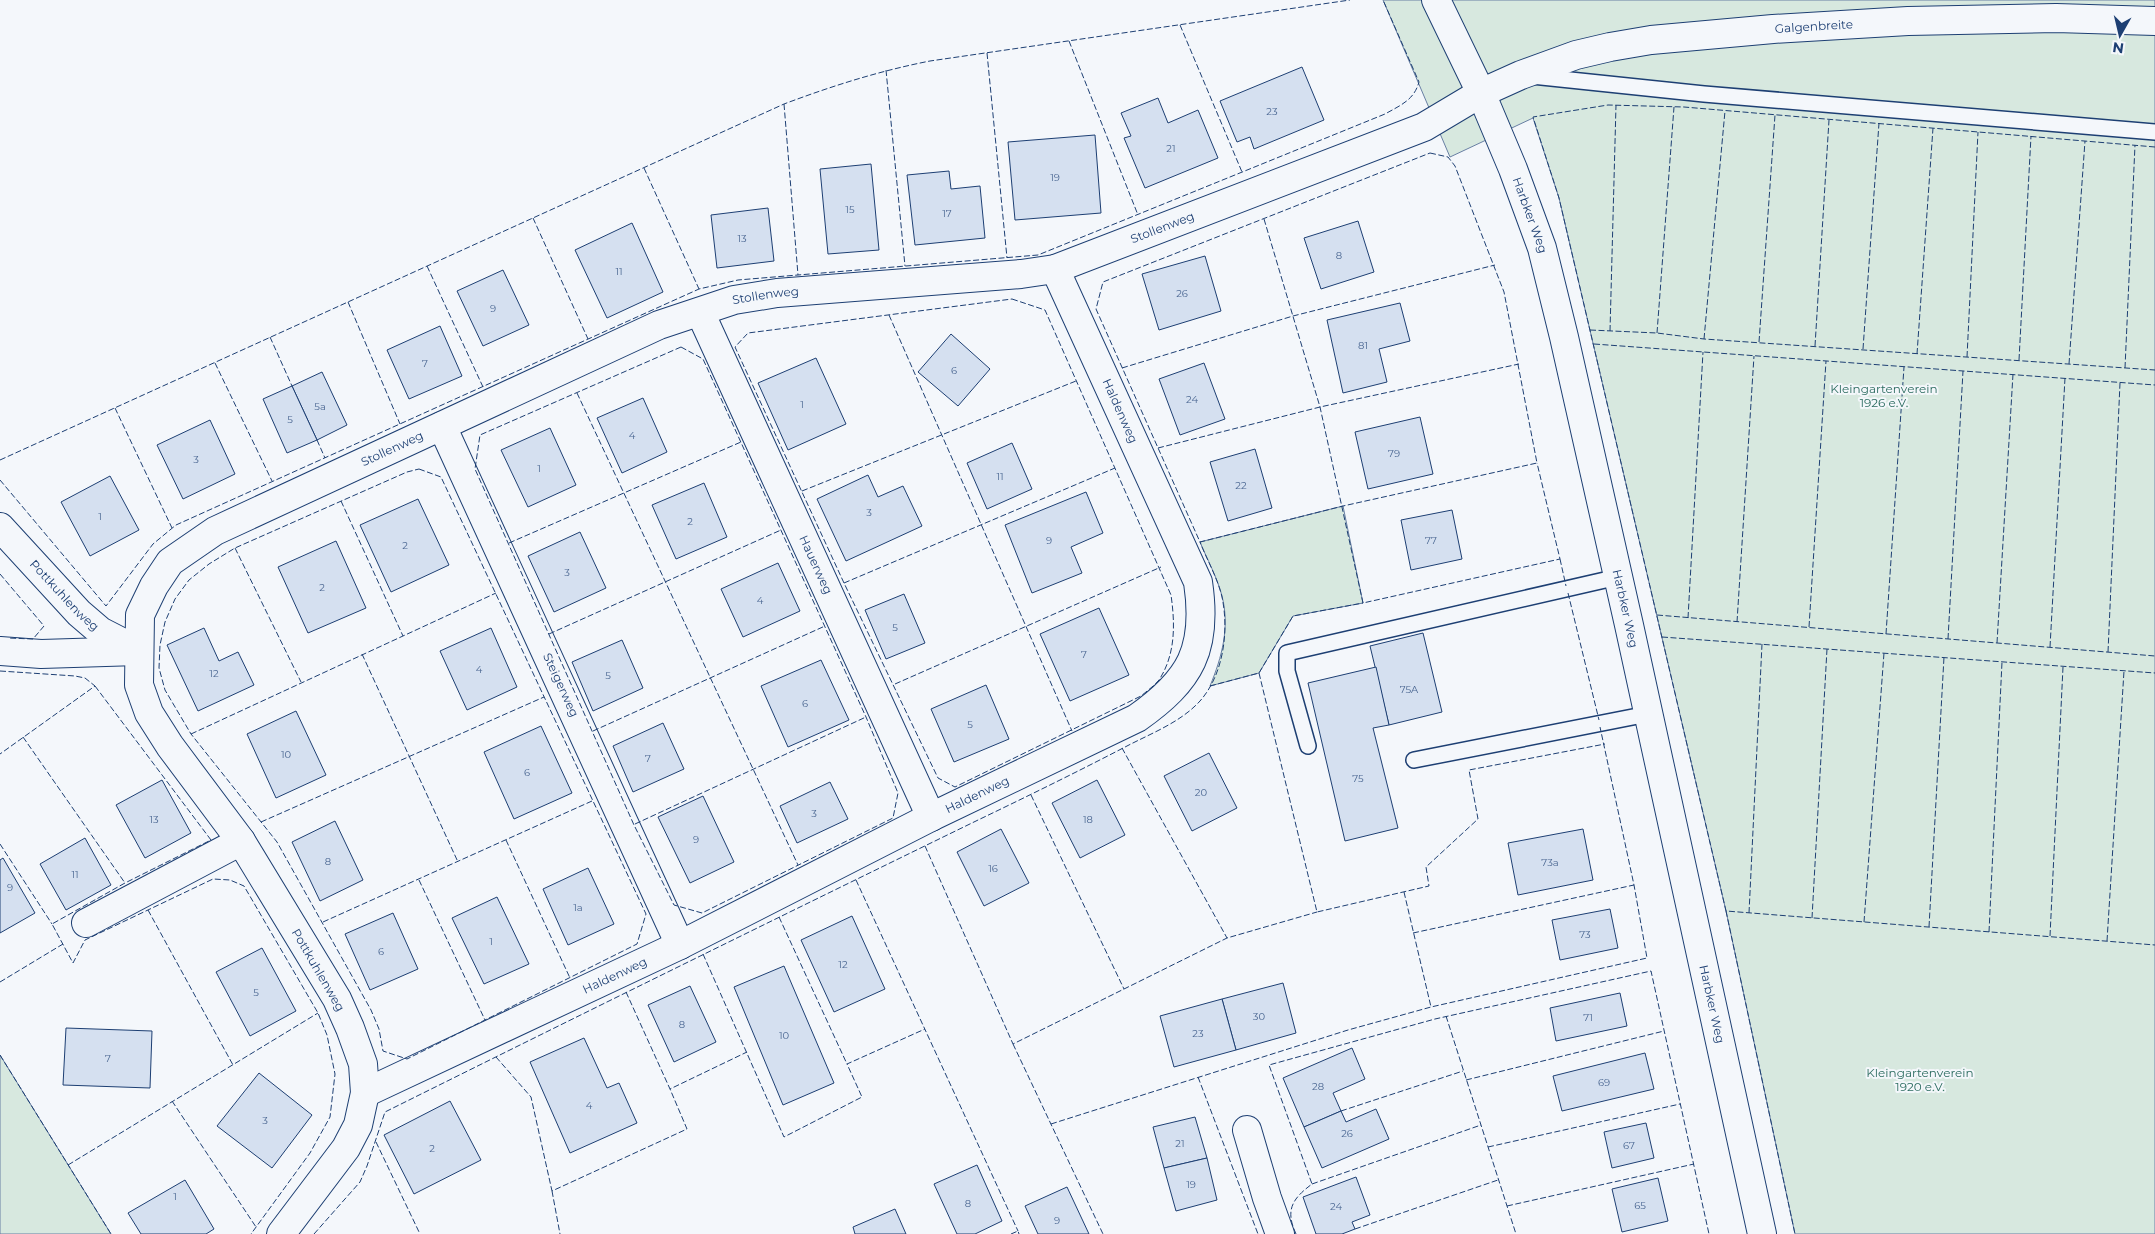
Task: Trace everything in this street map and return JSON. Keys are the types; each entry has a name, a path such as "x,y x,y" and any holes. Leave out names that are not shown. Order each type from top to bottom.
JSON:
{"street":[{"name":"Harbker Weg","path":"1436,0 1481,93 1513,169 1542,248 1618,577 1762,1234"},
{"name":"Galgenbreite","path":"1481,93 1520,75 1576,55 1651,40 1764,30 1908,21 2056,18 2155,21"},
{"name":"Stollenweg","path":"139,651 140,615 154,586 170,562 215,532 660,325 734,300 778,293 1021,274 1055,268 1424,127 1481,93"},
{"name":"Haldenweg","path":"365,1094 680,945 931,817 1137,718 1160,702 1179,680 1193,659 1200,637 1202,609 1198,582 1055,268"},
{"name":"Hauerweg","path":"700,312 931,817"},
{"name":"Steigerweg","path":"442,426 680,945"},
{"name":"Pottkuhlenweg","path":"0,526 79,613 100,631 139,651 139,685 149,713 170,746 241,841 336,999 350,1028 362,1064 365,1094 358,1125 346,1148 280,1234"},
{"path":"0,651 41,654 139,651"},
{"path":"86,923 241,841"},
{"path":"1247,1130 1267,1198 1280,1234"}],"lane":[{"path":"1520,75 1704,94 2155,132"},
{"path":"1308,746 1287,671 1287,653 1618,577"},
{"path":"1414,760 1648,714"}],"green space":[{"name":"Kleingartenverein 1926 e.V.","path":"1383,0 2155,0 2155,1234 1795,1234 1726,911 1559,198 1533,118 1450,157"},
{"path":"1343,506 1363,603 1293,616 1259,673 1210,686 1224,642 1225,619 1220,589 1200,542"},
{"path":"0,1055 111,1234 0,1234"}],"building":[{"path":"1302,67 1324,120 1254,149 1250,137 1237,142 1220,101"},
{"path":"1158,98 1168,123 1198,110 1218,158 1145,188 1124,138 1131,136 1121,113"},
{"path":"1095,135 1101,213 1015,220 1008,142"},
{"path":"871,164 879,250 828,254 820,169"},
{"path":"949,171 951,189 980,186 985,238 915,245 907,175"},
{"path":"768,208 774,261 717,268 711,215"},
{"path":"1358,221 1374,272 1321,289 1304,238"},
{"path":"632,223 663,292 607,318 575,250"},
{"path":"1205,256 1221,311 1159,330 1142,274"},
{"path":"503,270 529,325 483,346 457,291"},
{"path":"1400,303 1410,341 1379,349 1387,382 1343,393 1327,320"},
{"path":"440,326 462,376 409,399 387,350"},
{"path":"951,334 990,369 958,406 918,372"},
{"path":"816,358 846,424 788,450 758,383"},
{"path":"1204,363 1225,419 1180,435 1159,379"},
{"path":"322,372 347,425 317,440 292,386"},
{"path":"292,386 317,440 287,453 263,399"},
{"path":"643,398 667,452 622,473 597,418"},
{"path":"1420,417 1433,474 1368,489 1355,432"},
{"path":"210,420 235,474 183,499 157,445"},
{"path":"550,428 576,485 528,507 501,450"},
{"path":"1012,443 1032,489 987,509 967,463"},
{"path":"1255,449 1272,508 1228,521 1210,462"},
{"path":"868,475 878,497 903,486 922,526 846,561 817,499"},
{"path":"110,476 139,530 90,556 61,502"},
{"path":"704,483 727,537 676,559 652,505"},
{"path":"1086,492 1103,533 1071,547 1082,573 1032,593 1005,525"},
{"path":"418,499 449,565 391,592 360,525"},
{"path":"1452,510 1462,559 1411,570 1401,520"},
{"path":"580,532 606,588 554,612 528,556"},
{"path":"336,541 366,608 308,633 278,567"},
{"path":"778,563 800,611 743,637 721,589"},
{"path":"904,594 925,643 886,659 865,610"},
{"path":"1099,608 1129,675 1070,701 1040,634"},
{"path":"204,628 219,661 238,652 254,685 198,711 167,645"},
{"path":"491,628 517,687 467,710 440,651"},
{"path":"1423,633 1442,712 1389,725 1370,646"},
{"path":"622,640 643,688 593,711 572,662"},
{"path":"821,660 849,720 788,747 761,686"},
{"path":"1376,667 1389,725 1373,728 1398,828 1345,841 1308,683"},
{"path":"986,685 1009,739 954,762 931,709"},
{"path":"296,711 326,775 276,798 247,734"},
{"path":"663,723 684,769 633,792 613,746"},
{"path":"541,726 572,793 514,819 484,752"},
{"path":"1209,753 1237,808 1192,831 1164,776"},
{"path":"162,780 191,833 145,858 116,805"},
{"path":"1097,780 1125,835 1080,858 1052,803"},
{"path":"830,782 848,819 797,843 780,806"},
{"path":"703,796 734,862 690,883 658,817"},
{"path":"335,821 363,880 320,901 292,842"},
{"path":"1001,829 1029,883 984,906 957,852"},
{"path":"1583,829 1593,880 1518,895 1508,843"},
{"path":"85,838 111,885 66,910 40,864"},
{"path":"3,858 35,913 0,933 0,860"},
{"path":"588,868 614,924 568,945 543,889"},
{"path":"497,897 529,964 484,984 452,918"},
{"path":"1610,909 1618,948 1560,960 1552,920"},
{"path":"393,913 418,969 370,990 345,934"},
{"path":"852,916 885,989 834,1012 801,940"},
{"path":"262,948 296,1011 250,1036 216,972"},
{"path":"784,966 834,1083 783,1105 734,987"},
{"path":"1283,983 1296,1033 1236,1050 1222,999"},
{"path":"690,986 716,1042 674,1062 648,1005"},
{"path":"1620,993 1627,1026 1556,1041 1550,1008"},
{"path":"1222,999 1236,1050 1174,1067 1160,1016"},
{"path":"66,1028 152,1031 150,1088 63,1085"},
{"path":"584,1038 607,1088 619,1083 637,1123 570,1153 530,1062"},
{"path":"1352,1048 1365,1079 1333,1093 1341,1111 1304,1127 1283,1078"},
{"path":"1645,1053 1654,1089 1562,1111 1553,1076"},
{"path":"259,1073 312,1115 272,1168 217,1126"},
{"path":"450,1101 481,1160 414,1194 384,1135"},
{"path":"1376,1109 1389,1139 1322,1168 1304,1127 1341,1111 1346,1122"},
{"path":"1195,1117 1207,1158 1164,1168 1153,1127"},
{"path":"1646,1123 1654,1158 1612,1168 1604,1132"},
{"path":"1207,1158 1217,1200 1176,1211 1164,1168"},
{"path":"977,1165 1002,1221 975,1234 957,1234 934,1184"},
{"path":"1356,1177 1370,1215 1352,1222 1355,1229 1342,1234 1316,1234 1303,1197"},
{"path":"1658,1178 1668,1221 1622,1232 1612,1189"},
{"path":"185,1180 214,1229 206,1234 141,1234 128,1213"},
{"path":"1067,1187 1089,1234 1038,1234 1025,1206"},
{"path":"895,1209 906,1234 855,1234 853,1227"}],"fence":[{"path":"0,460 784,104 820,91 874,74 930,61 1350,0"},
{"path":"0,480 106,606 153,544 176,525 699,289 738,280 1038,255 1385,114 1410,98 1419,82 1383,0"},
{"path":"1180,25 1242,172"},
{"path":"1069,41 1138,215"},
{"path":"987,53 1007,258"},
{"path":"886,70 905,266"},
{"path":"784,104 798,275"},
{"path":"2155,147 1684,107 1608,105 1533,117 1559,198 1726,911 2155,945"},
{"path":"1610,331 1616,105"},
{"path":"1657,333 1674,107"},
{"path":"1704,339 1725,111"},
{"path":"1759,342 1775,115"},
{"path":"1815,346 1829,120"},
{"path":"1863,349 1879,123"},
{"path":"1917,354 1933,128"},
{"path":"1967,357 1978,132"},
{"path":"2019,360 2031,136"},
{"path":"2069,364 2085,141"},
{"path":"2125,368 2135,145"},
{"path":"1430,153 1448,157 1455,166 1504,292 1537,463 1343,506 1200,542 1096,309 1103,282 1430,153"},
{"path":"644,168 699,289"},
{"path":"533,218 588,339"},
{"path":"1264,219 1320,407 1363,603 1560,559 1537,463"},
{"path":"1122,368 1293,316 1495,265"},
{"path":"427,266 483,387"},
{"path":"1012,299 1045,310 1171,595 1173,638 1165,670 1159,680 1141,696 955,787 938,778 844,583 735,347 748,333 1012,299"},
{"path":"348,302 400,424"},
{"path":"889,315 1072,731"},
{"path":"1590,330 1657,333 1704,339 2155,370"},
{"path":"270,337 292,386"},
{"path":"1594,344 2155,385"},
{"path":"681,347 703,359 866,717 898,793 893,818 702,913 674,905 634,825 475,469 480,435 681,347"},
{"path":"1688,618 1703,352"},
{"path":"1737,622 1754,356"},
{"path":"1809,627 1826,361"},
{"path":"215,363 272,481"},
{"path":"1158,448 1320,407 1519,364"},
{"path":"1886,634 1904,367"},
{"path":"1948,639 1963,371"},
{"path":"1997,643 2013,374"},
{"path":"2050,647 2065,378"},
{"path":"802,491 1076,381"},
{"path":"2108,652 2120,383"},
{"path":"577,393 798,865"},
{"path":"115,408 172,528"},
{"path":"317,440 325,458"},
{"path":"509,543 741,442"},
{"path":"844,583 1115,468"},
{"path":"419,469 441,477 646,914 637,944 407,1059 383,1051 379,1029 371,1010 277,842 191,734 165,690 159,668 160,645 165,622 175,599 189,580 209,564 235,548 407,472 419,469"},
{"path":"341,501 403,636"},
{"path":"549,634 781,530"},
{"path":"314,1234 360,1182 385,1112 1052,784 1156,732 1184,715 1200,701 1208,690 1215,678 1223,651 1225,623 1222,597 1200,542"},
{"path":"235,548 301,682"},
{"path":"1560,559 1566,586"},
{"path":"895,684 1161,567"},
{"path":"0,574 44,626 33,639 8,638"},
{"path":"191,734 496,593"},
{"path":"1568,593 1599,720"},
{"path":"1210,686 1259,673 1293,616 1363,603"},
{"path":"1657,615 2155,656"},
{"path":"593,731 825,626"},
{"path":"1662,637 2155,673"},
{"path":"1749,913 1762,644"},
{"path":"1812,918 1827,649"},
{"path":"1864,922 1884,653"},
{"path":"362,654 458,862"},
{"path":"1929,927 1944,657"},
{"path":"1989,932 2002,662"},
{"path":"2050,936 2063,667"},
{"path":"0,671 75,676 85,678 95,686 0,754"},
{"path":"2107,941 2124,671"},
{"path":"1259,673 1317,912 1429,886 1426,867 1478,819 1469,770 1605,744"},
{"path":"95,686 211,840 125,883 52,924 73,963 85,940 213,879 230,880 244,886 318,1013 327,1035 335,1074 330,1117 310,1153 251,1234"},
{"path":"261,822 544,697"},
{"path":"635,824 866,717"},
{"path":"1051,1124 1348,1030 1431,1007 1647,958 1634,885 1600,727"},
{"path":"23,737 125,883"},
{"path":"1122,748 1227,938"},
{"path":"1031,795 1124,989"},
{"path":"323,922 592,801"},
{"path":"506,840 570,978"},
{"path":"0,844 52,924"},
{"path":"925,846 1013,1044 1227,938 1317,912"},
{"path":"419,880 485,1020"},
{"path":"856,880 1018,1231"},
{"path":"1413,933 1634,885"},
{"path":"1404,892 1431,1007"},
{"path":"148,910 233,1065"},
{"path":"1726,911 1795,1234"},
{"path":"779,917 847,1064"},
{"path":"0,982 63,944"},
{"path":"703,954 784,1137 862,1097 847,1064 925,1029"},
{"path":"1296,1234 1291,1218 1292,1206 1295,1200 1312,1184 1269,1065 1435,1019 1651,971 1709,1234"},
{"path":"626,992 670,1089 747,1052"},
{"path":"68,1165 318,1013"},
{"path":"1446,1016 1516,1234"},
{"path":"1466,1080 1664,1031"},
{"path":"1013,1044 1103,1234"},
{"path":"0,1055 111,1234"},
{"path":"496,1057 531,1097 552,1191 687,1129 670,1089"},
{"path":"1341,1111 1463,1071"},
{"path":"1198,1077 1258,1234"},
{"path":"172,1101 256,1227"},
{"path":"1488,1147 1680,1104"},
{"path":"1312,1184 1481,1125"},
{"path":"376,1142 420,1234"},
{"path":"1507,1206 1694,1164"},
{"path":"1355,1229 1498,1180"},
{"path":"552,1191 560,1234"},
{"path":"1011,1234 1018,1231 1019,1234"}],"park label":[{"name":"Kleingartenverein 1920 e.V.","path":"1920,1080"}]}
